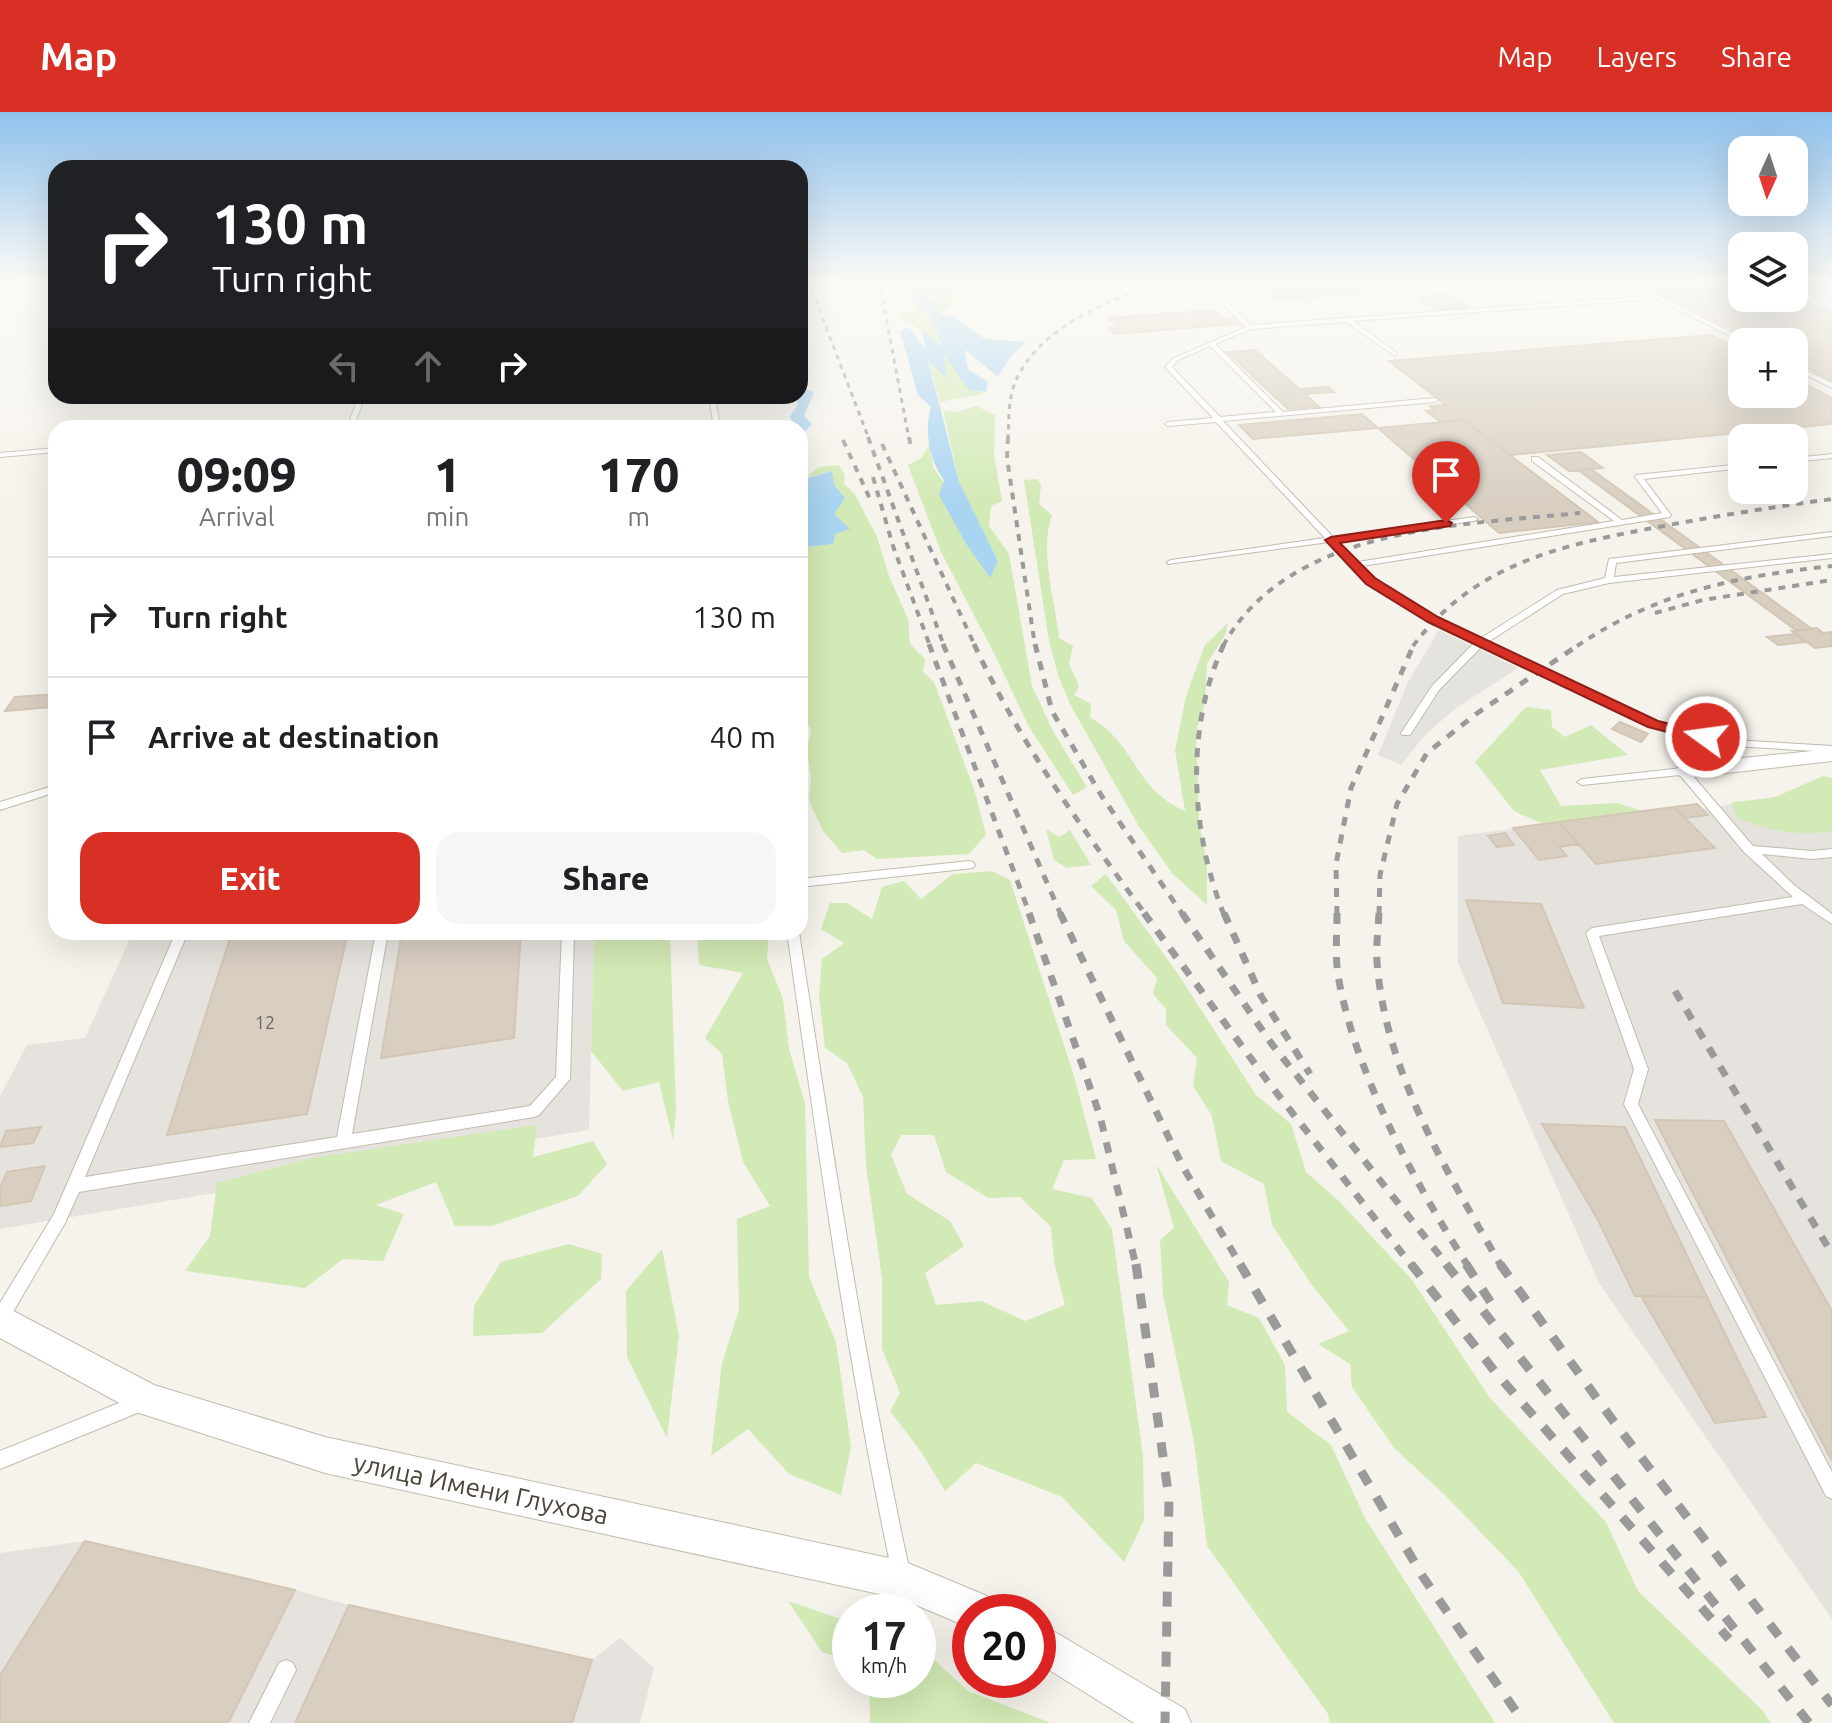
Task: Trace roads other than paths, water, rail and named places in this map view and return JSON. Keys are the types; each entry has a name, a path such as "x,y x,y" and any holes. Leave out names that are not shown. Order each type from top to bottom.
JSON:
{"street":[{"path":"1683,771 1832,755"},
{"name":"улица Имени Глухова","path":"0,1319 148,1400 325,1455 903,1580 952,1601"},
{"path":"1056,1652 1171,1723"}],"lane":[{"path":"1185,355 1168,367 1214,419 1371,581 1420,612 1653,724 1733,743 1832,749"},
{"path":"1222,355 1282,414"},
{"path":"1808,374 1832,386"},
{"path":"1168,424 1435,400"},
{"path":"0,455 48,451"},
{"path":"1808,459 1832,456"},
{"path":"1535,459 1621,523"},
{"path":"1355,565 1667,515 1639,477 1728,467"},
{"path":"1171,562 1474,519"},
{"path":"1609,580 1612,561 1832,534"},
{"path":"1406,733 1435,688 1482,643 1560,592 1609,580 1832,556"},
{"path":"1582,782 1683,771 1748,849 1801,900 1832,920"},
{"path":"0,806 48,791"},
{"path":"1748,849 1812,855 1832,853"},
{"path":"808,882 969,865"},
{"path":"1801,900 1592,933 1641,1069 1631,1104 1832,1490"},
{"path":"0,1319 60,1218 179,940"},
{"path":"343,1143 381,940"},
{"path":"73,1186 534,1111 563,1079 568,940"},
{"path":"794,940 856,1351 903,1580"},
{"path":"0,1460 148,1400"},
{"path":"259,1723 286,1670"}],"water":[{"path":"907,355 944,355 946,378 928,360 959,482 998,561 990,578 965,542 939,495 944,480 929,445 931,407 918,395"},
{"path":"944,355 965,355 968,369 988,382 986,392 969,390"},
{"path":"972,355 1012,355 998,377"},
{"path":"808,390 814,392 804,416 808,420 792,420 790,416 798,405 808,404"},
{"path":"832,471 834,485 845,498 834,514 850,529 835,534 833,544 808,547 808,478"}],"railway":[{"path":"837,355 869,439"},
{"path":"893,355 909,439"},
{"path":"1008,439 1012,392 1032,355"},
{"path":"868,437 944,646"},
{"path":"909,437 911,448"},
{"path":"1008,437 1007,458 1035,646"},
{"path":"843,440 870,499"},
{"path":"882,444 975,646"},
{"path":"873,477 893,546 930,646"},
{"path":"1413,646 1437,618 1464,595 1523,562 1588,542 1658,527 1832,499"},
{"path":"1223,645 1252,606 1290,576 1334,554 1382,539 1432,529 1580,513"},
{"path":"1577,646 1637,612 1699,590 1764,575 1832,566"},
{"path":"1655,613 1703,600 1832,580"},
{"path":"929,644 1030,915"},
{"path":"943,644 1061,915"},
{"path":"1035,644 1052,711 1101,795 1183,915"},
{"path":"1223,645 1211,676 1203,710 1197,779 1204,848 1224,915"},
{"path":"975,646 1031,750 1146,915"},
{"path":"1337,914 1336,864 1351,788 1413,646"},
{"path":"1379,915 1380,875 1397,804 1427,753 1476,714 1577,646"},
{"path":"1029,913 1100,1116 1136,1266"},
{"path":"1060,913 1183,1167 1241,1266"},
{"path":"1144,913 1269,1083 1412,1266"},
{"path":"1182,913 1271,1043 1448,1266"},
{"path":"1224,913 1261,996 1310,1074"},
{"path":"1379,913 1377,956 1382,1003 1392,1043 1422,1120 1501,1266"},
{"path":"1337,914 1338,975 1346,1012 1372,1088 1408,1163 1468,1266"},
{"path":"1675,991 1832,1254"},
{"path":"1136,1264 1169,1499 1165,1723"},
{"path":"1240,1264 1423,1577 1524,1723"},
{"path":"1411,1264 1496,1373 1729,1639"},
{"path":"1446,1264 1809,1723"},
{"path":"1466,1264 1495,1309"},
{"path":"1500,1264 1614,1422 1832,1705"}]}
